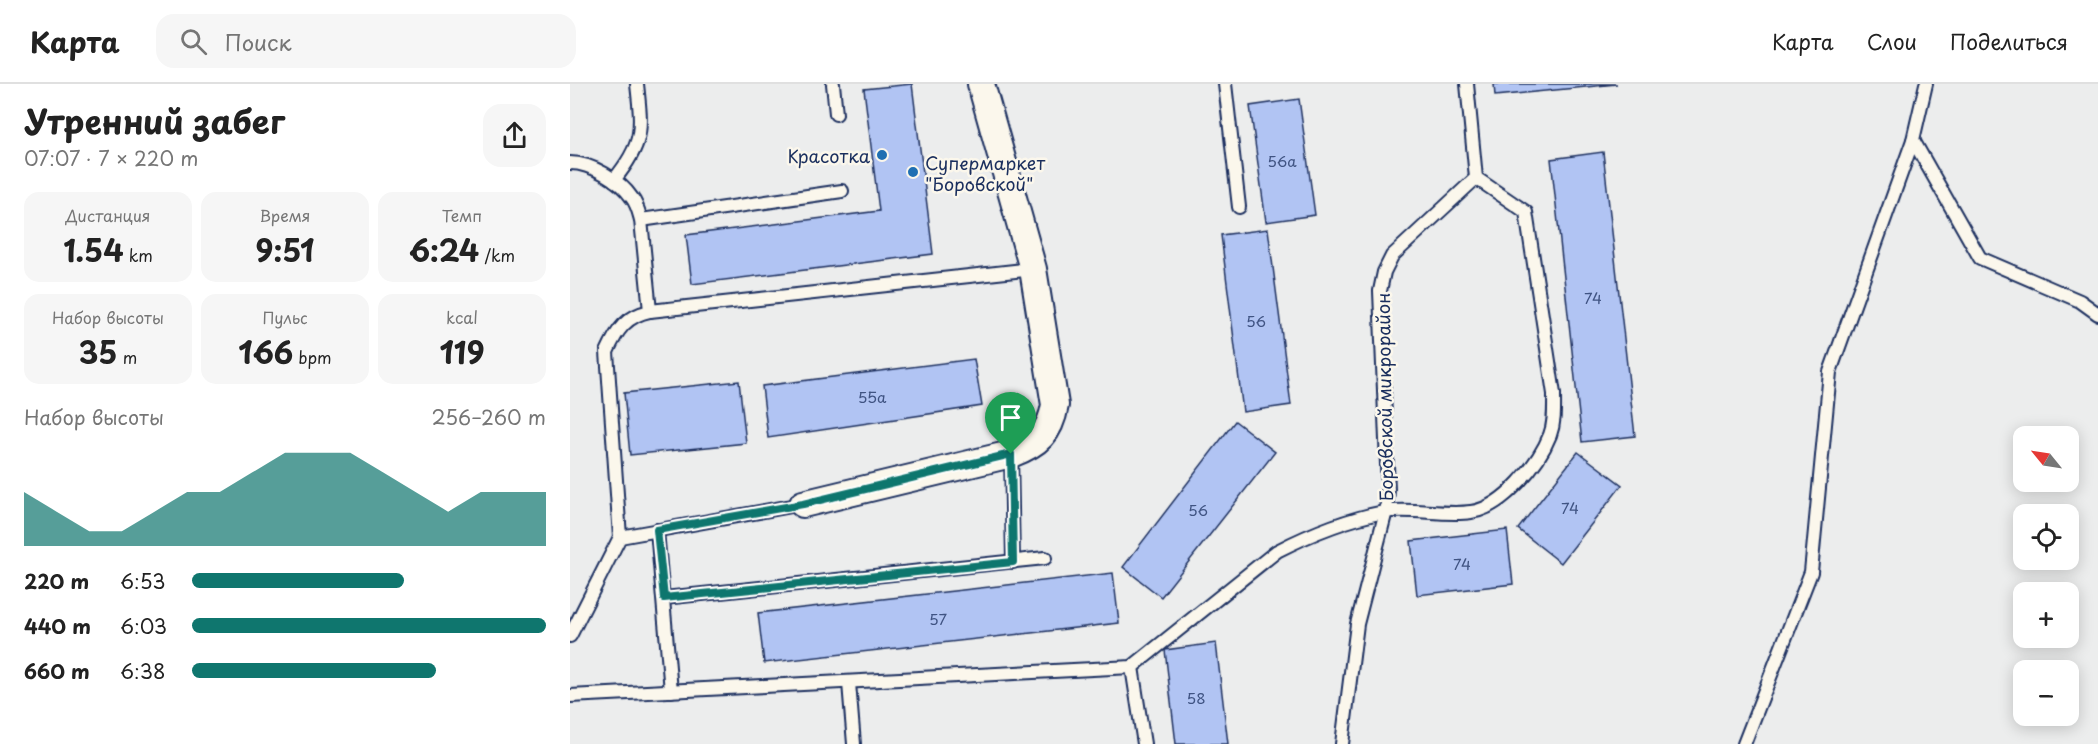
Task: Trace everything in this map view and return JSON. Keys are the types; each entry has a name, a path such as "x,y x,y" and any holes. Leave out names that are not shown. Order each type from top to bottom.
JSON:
{"street":[{"path":"803,504 1011,454 1040,439 1052,422 1055,405 1033,269 981,84"}],"lane":[{"path":"614,180 636,148 642,128 637,84"},
{"path":"833,84 836,114"},
{"path":"1225,84 1239,207"},
{"path":"570,696 1132,668 1277,551 1316,533 1386,511 1456,514 1475,512 1493,504 1522,478 1538,457 1550,434 1554,415 1554,394 1528,217 1523,208 1476,178 1467,84"},
{"path":"1744,744 1811,572 1830,372 1913,140 1926,84"},
{"path":"1913,140 1980,258 2080,301 2098,314"},
{"path":"570,163 597,170 614,180 632,197 641,220 650,311"},
{"name":"Боровской микрорайон","path":"1342,744 1357,624 1386,511 1388,490 1380,291 1384,272 1392,256 1476,178"},
{"path":"641,220 842,191"},
{"path":"570,636 620,537 607,352 619,327 629,319 650,311 1033,269"},
{"path":"1011,454 1013,562"},
{"path":"620,537 803,504"},
{"path":"657,530 671,691"},
{"path":"664,598 1045,558"},
{"path":"1132,668 1144,744"},
{"path":"849,683 854,744"}],"building":[{"path":"912,84 933,254 692,284 686,235 879,211 864,89"},
{"path":"1494,84 1617,84 1495,96"},
{"path":"1299,99 1315,215 1266,222 1250,106"},
{"path":"1603,152 1635,436 1582,442 1551,159"},
{"path":"1268,229 1291,405 1243,412 1221,235"},
{"path":"974,359 982,406 768,438 762,386"},
{"path":"739,381 746,443 630,455 624,393"},
{"path":"1235,421 1275,452 1161,597 1123,567"},
{"path":"1578,452 1622,485 1561,563 1518,529"},
{"path":"1507,530 1513,584 1417,595 1411,541"},
{"path":"1113,573 1119,623 764,663 758,613"},
{"path":"1216,643 1228,744 1176,744 1165,650"}],"place":[{"name":"Красотка","path":"882,155"},
{"name":"Супермаркет \"Боровской\"","path":"913,172"}],"route":[{"path":"1011,454 1013,562 664,598 657,530 803,504 1011,454"}]}
